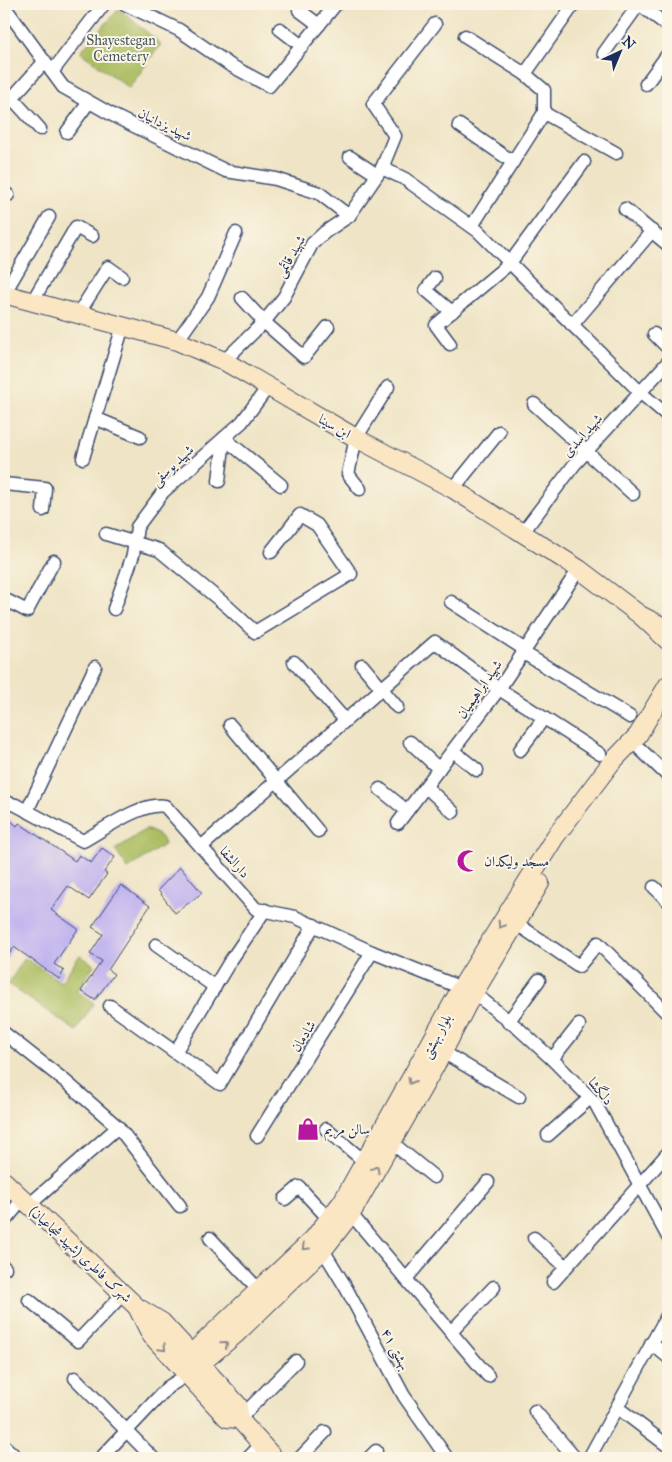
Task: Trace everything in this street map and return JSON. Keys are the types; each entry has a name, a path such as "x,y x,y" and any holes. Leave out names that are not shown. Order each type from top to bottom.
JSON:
{"main road":[{"name":"ابن سینا","path":"4,294 177,341 224,361 356,438 453,489 579,569 640,615"},
{"path":"640,615 668,629"},
{"path":"640,615 668,641"},
{"name":"بلوار بهشتی","path":"183,1370 260,1290 313,1239 351,1188 555,847 611,762 638,735 668,685"},
{"name":"بلوار بهشتی","path":"196,1358 236,1334 323,1250 351,1214 443,1052 468,990 516,924 555,847 640,749 668,708"},
{"name":"شهرک فاطری (شهید شجاعیان)","path":"4,1181 138,1307 162,1322 238,1405 239,1419 274,1458"},
{"name":"شهرک فاطری (شهید شجاعیان)","path":"138,1307 151,1335 227,1418 239,1419"}],"street":[{"path":"52,72 104,4"},
{"path":"125,4 179,30 230,65 269,86 336,4"},
{"path":"525,74 574,4"},
{"path":"604,53 639,4 668,26"},
{"name":"شهید یزدانیان","path":"4,6 63,87 226,171 276,179 319,193 350,216"},
{"path":"300,10 318,25"},
{"name":"شهید قائمی","path":"224,361 264,322 284,297 312,244 325,232 350,216 380,172 395,136 373,104 435,24"},
{"path":"280,29 302,46"},
{"path":"466,36 525,74 544,90 544,113 472,226"},
{"path":"646,84 668,54"},
{"path":"40,129 7,102 45,61"},
{"path":"67,132 89,102"},
{"path":"544,113 616,153"},
{"path":"459,125 513,162"},
{"path":"350,157 380,172 405,179 472,226 641,393 668,416"},
{"path":"450,344 436,326 510,263 584,162"},
{"path":"625,209 668,245"},
{"path":"4,294 49,217"},
{"path":"32,302 76,227 92,236"},
{"path":"572,325 652,231"},
{"path":"177,341 208,297 236,233"},
{"path":"78,314 108,267 122,277"},
{"path":"435,278 426,290 452,312"},
{"path":"242,298 264,322 304,357 328,328"},
{"path":"83,458 123,326"},
{"path":"654,334 668,348"},
{"name":"شهید اسدی","path":"523,532 587,452 668,362"},
{"name":"شهید یوسفی","path":"114,609 133,555 137,527 163,492 242,422 268,387"},
{"path":"360,489 348,474 356,438 388,387"},
{"path":"534,404 633,494"},
{"path":"95,418 140,437"},
{"path":"453,489 499,432"},
{"path":"219,481 224,438"},
{"path":"224,438 282,485"},
{"path":"4,484 45,488 43,510"},
{"path":"106,534 159,550 255,632 351,574 317,525 300,515 271,552"},
{"path":"4,599 27,611 54,561"},
{"name":"شهید ابراهیمیان","path":"398,823 499,688 579,569"},
{"path":"451,602 523,651 630,717"},
{"path":"201,847 435,642 499,688 600,754"},
{"path":"294,662 345,720"},
{"path":"362,666 397,707"},
{"path":"27,811 95,668"},
{"path":"520,750 544,718"},
{"path":"230,725 277,779 318,831"},
{"path":"410,742 439,769"},
{"path":"640,749 668,776"},
{"path":"453,751 477,770"},
{"path":"426,787 452,812"},
{"path":"380,789 407,811"},
{"name":"دارالشفا","path":"4,802 27,811 84,841 145,807 156,804 164,806 256,909 295,917 372,952 468,990"},
{"path":"654,887 667,898"},
{"path":"176,1051 265,910"},
{"path":"516,924 579,966 598,943 668,1014"},
{"path":"110,1006 220,1084 314,926"},
{"path":"156,945 215,987"},
{"name":"شادمان","path":"257,1136 372,952"},
{"path":"508,1022 539,980"},
{"name":"دلگشا","path":"468,990 552,1059 590,1098 640,1183 668,1237"},
{"path":"552,1059 579,1025"},
{"path":"4,1033 66,1082 118,1127 180,1206"},
{"path":"443,1052 519,1097"},
{"path":"548,1135 590,1098"},
{"path":"4,1222 118,1127"},
{"path":"326,1128 365,1162"},
{"path":"391,1142 434,1177"},
{"path":"554,1282 668,1153"},
{"path":"406,1279 488,1182"},
{"path":"285,1199 299,1187 329,1219"},
{"path":"351,1214 488,1376"},
{"path":"210,1238 260,1290"},
{"path":"534,1238 566,1267"},
{"name":"بهشتی ۴۱","path":"323,1250 345,1286 404,1396 447,1458"},
{"path":"451,1332 494,1287"},
{"path":"29,1300 78,1341 124,1294"},
{"path":"590,1458 668,1314"},
{"path":"651,1343 668,1357"},
{"path":"239,1419 296,1361"},
{"path":"101,1458 183,1370"},
{"path":"75,1378 153,1458"},
{"path":"618,1408 668,1446"},
{"path":"535,1411 575,1458"},
{"path":"300,1458 325,1432"},
{"path":"248,1458 262,1445"},
{"path":"4,1446 17,1458"}],"green space":[{"name":"Shayestegan Cemetery","path":"119,9 161,44 129,88 80,52"},
{"path":"146,829 155,833 165,844 128,869 115,850"},
{"path":"80,955 94,965 77,991 94,1003 76,1031 8,984 25,958 61,982"}],"building":[{"path":"4,815 17,826 19,823 75,861 79,855 91,863 102,848 115,857 104,872 107,874 89,900 68,886 51,910 78,929 54,964 64,971 59,979 14,947 4,962"},
{"path":"180,867 202,893 175,913 158,890"},
{"path":"121,885 150,906 108,970 114,974 95,1000 81,991 102,961 90,954 103,934 92,927"}],"place":[{"name":"مسجد ولیکدان","path":"468,861"},
{"name":"سالن مریم","path":"308,1129"}]}
